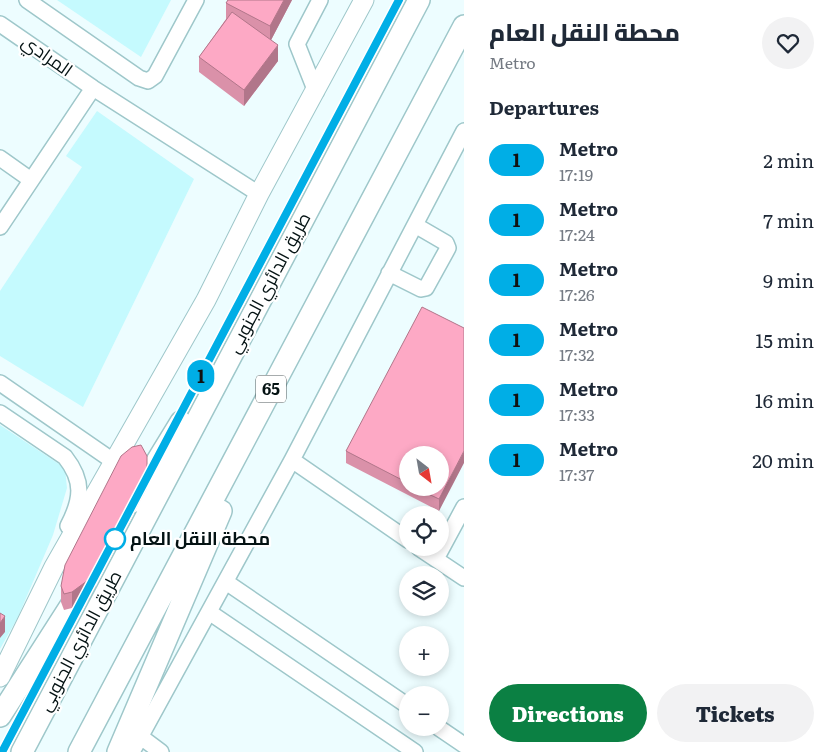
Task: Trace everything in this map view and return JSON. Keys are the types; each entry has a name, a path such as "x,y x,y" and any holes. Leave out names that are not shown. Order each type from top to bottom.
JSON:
{"highway":[{"name":"طريق الدائري الجنوبي","path":"22,752 418,0"},
{"name":"65","path":"78,752 464,26"},
{"path":"120,522 160,455 263,293"},
{"path":"118,752 277,378"},
{"path":"0,716 96,565"}],"main road":[{"path":"0,677 54,567 206,300 259,194 316,92 364,0"}],"street":[{"name":"المرادي","path":"26,0 139,78 148,81 155,76 196,0"},
{"path":"316,92 297,44 320,0"},
{"name":"المرادي","path":"0,24 93,88 259,194"},
{"path":"0,227 93,88"},
{"path":"132,752 292,460 464,131"},
{"path":"0,158 31,180"},
{"path":"390,273 421,289 426,288 448,248 446,243 415,225"},
{"path":"0,383 113,461"},
{"path":"0,414 65,457 78,478 80,486 76,511 55,550 54,567"},
{"path":"292,460 399,534"},
{"path":"436,559 464,507"},
{"path":"431,556 464,578"},
{"path":"226,582 399,700"},
{"path":"210,612 414,752"},
{"path":"449,735 464,745"},
{"path":"141,737 161,752"}],"shaded area":[{"path":"57,0 171,0 141,57"},
{"path":"97,111 194,179 83,407 0,356 0,291 82,167 66,156"},
{"path":"0,425 65,468 67,488 53,535 18,617 0,649"}],"building":[{"path":"228,0 284,0 270,26 226,3"},
{"path":"232,12 278,45 244,90 199,57"},
{"path":"422,307 464,328 464,451 449,480 449,446 399,446 399,478 346,451"},
{"name":"محطة النقل العام","path":"141,445 147,456 147,472 91,578 72,592 64,594 61,586 65,565 121,456 132,447"},
{"path":"0,613 5,616 0,623"}],"railway":[{"path":"141,489 399,0"},
{"path":"2,752 88,588"}],"metro line":[{"name":"1","path":"2,752 399,0"}],"place":[{"name":"محطة النقل العام","path":"115,539"}]}
